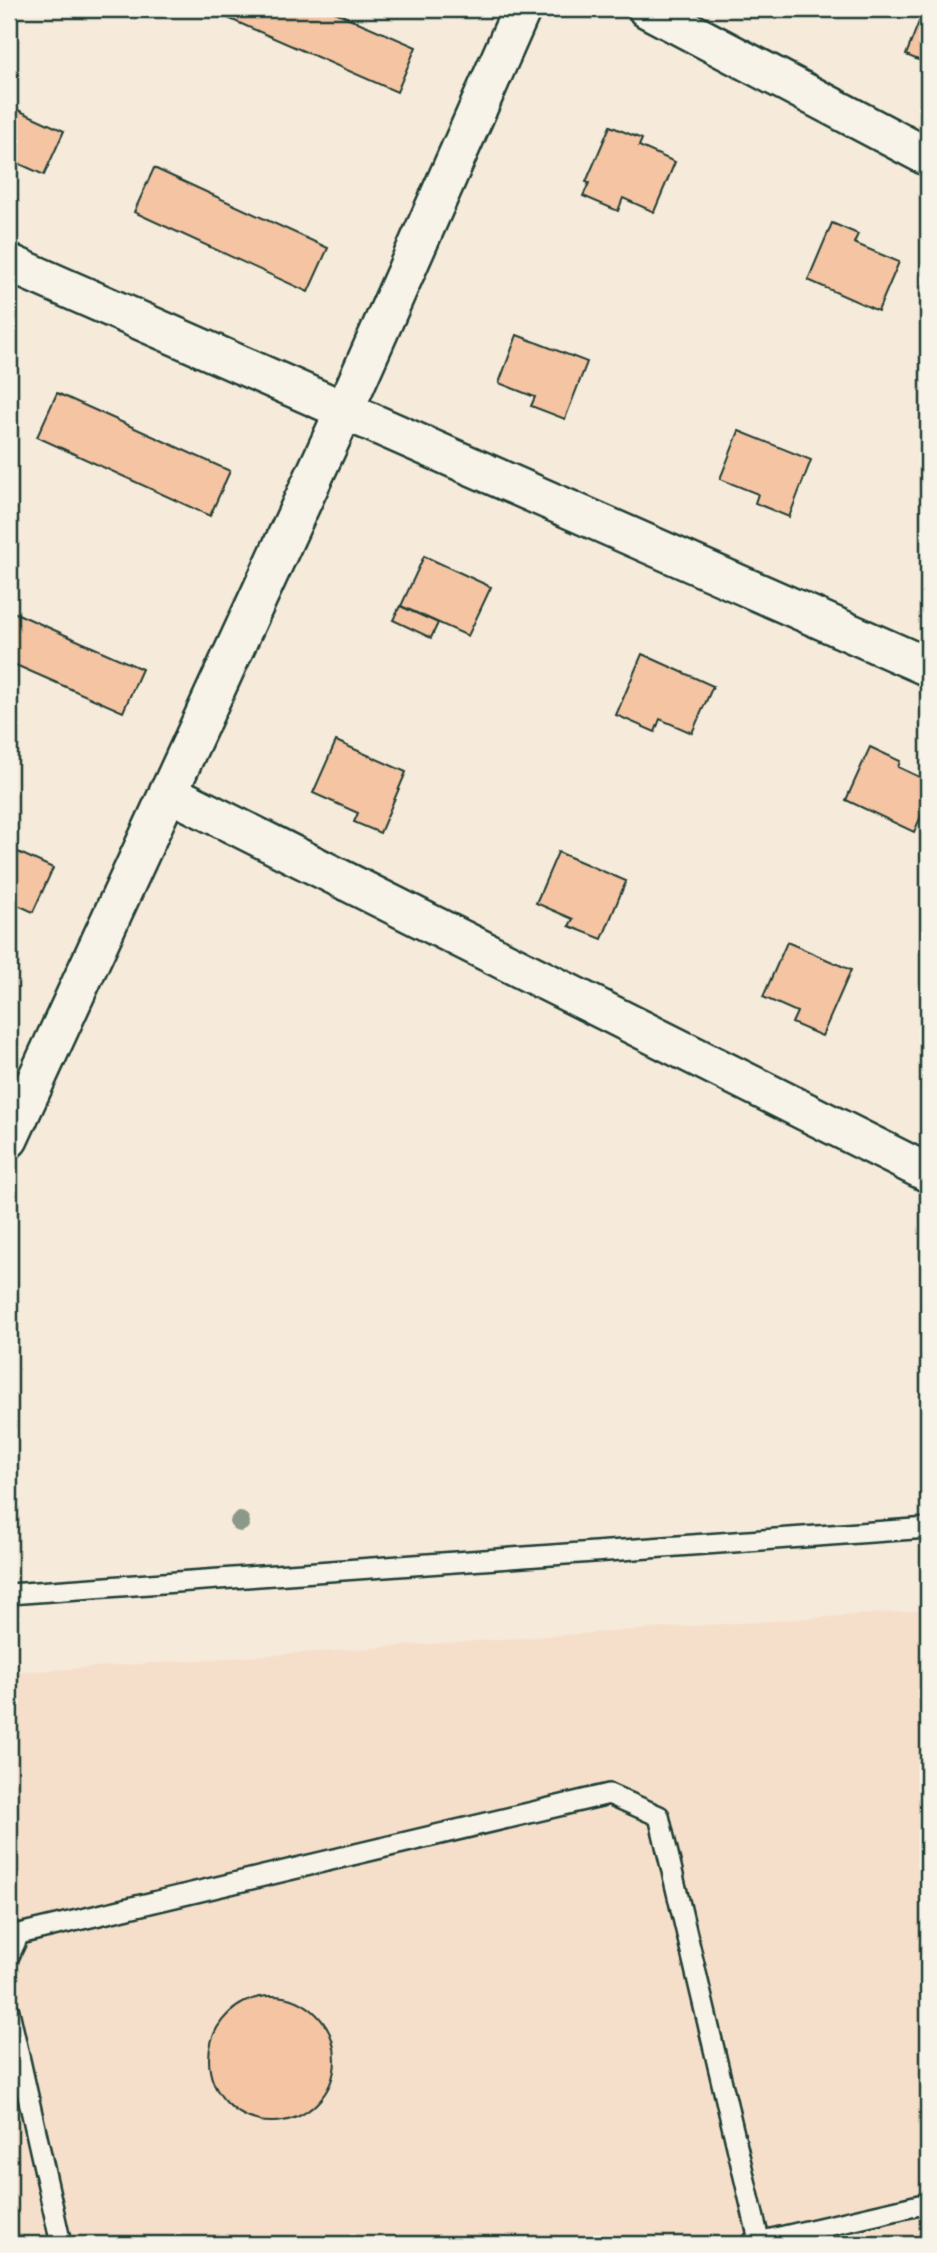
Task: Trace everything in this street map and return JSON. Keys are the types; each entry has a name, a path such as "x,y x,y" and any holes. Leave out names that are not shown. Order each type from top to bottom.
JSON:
{"street":[{"path":"9,1139 345,409 522,9"},
{"path":"647,9 928,157"},
{"path":"9,263 928,667"},
{"path":"168,792 928,1173"}],"lane":[{"path":"9,1594 928,1528"},
{"path":"9,1956 19,1934 609,1794 659,1816 756,2244 928,2203"},
{"path":"9,2011 61,2244"}],"shaded area":[{"path":"928,1610 928,2244 9,2244 9,1673"}],"building":[{"path":"224,9 328,9 416,47 397,92 221,15"},
{"path":"924,9 928,9 928,64 906,55"},
{"path":"9,106 64,131 44,175 9,159"},
{"path":"610,126 642,139 639,146 675,162 654,212 623,198 618,211 583,196 589,183 586,182"},
{"path":"154,168 328,248 308,292 134,212"},
{"path":"832,223 858,234 854,243 899,262 878,311 808,280"},
{"path":"517,335 587,362 565,419 531,406 535,397 499,383"},
{"path":"57,393 230,471 210,516 37,437"},
{"path":"739,431 811,460 789,517 755,503 758,494 720,479"},
{"path":"424,556 491,587 468,636 401,606"},
{"path":"400,606 438,623 431,638 393,620"},
{"path":"9,610 142,669 123,712 9,662"},
{"path":"642,654 713,686 692,733 660,719 655,732 616,715"},
{"path":"336,741 406,772 380,833 354,822 358,813 313,793"},
{"path":"870,747 900,761 898,767 928,781 928,801 914,832 846,800"},
{"path":"9,848 53,868 33,912 9,901"},
{"path":"558,852 626,881 602,939 569,926 573,919 536,903"},
{"path":"787,942 851,970 822,1036 792,1023 797,1012 763,997"},
{"path":"272,1996 296,2001 317,2014 330,2035 335,2059 330,2083 317,2104 296,2117 272,2122 248,2117 227,2104 214,2083 209,2059 214,2035 227,2014 248,2001"}]}
